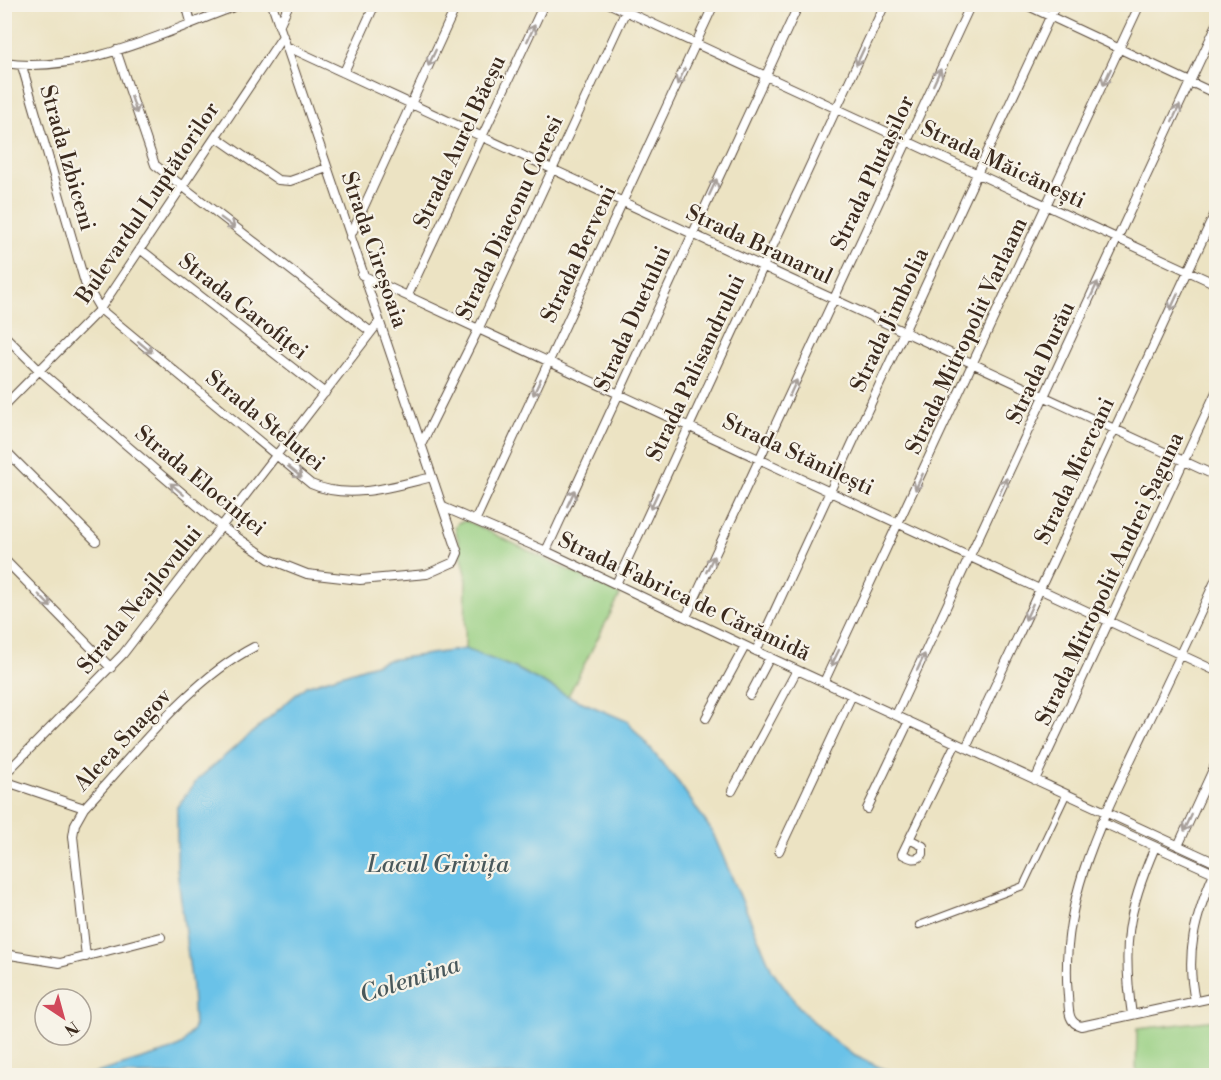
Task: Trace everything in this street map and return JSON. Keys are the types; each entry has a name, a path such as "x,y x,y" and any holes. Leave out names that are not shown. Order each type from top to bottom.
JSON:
{"street":[{"path":"186,4 191,22"},
{"path":"22,66 84,58 116,50 242,4"},
{"name":"Strada Cireșoaia","path":"272,4 362,275 443,507"},
{"path":"279,26 289,4"},
{"path":"344,72 375,4"},
{"path":"350,237 457,4"},
{"name":"Strada Aurel Băeșu","path":"408,295 544,4"},
{"name":"Strada Măicănești","path":"610,4 627,8 696,44 1216,284"},
{"name":"Strada Berveni","path":"476,519 714,4"},
{"name":"Strada Duetului","path":"546,551 799,4"},
{"name":"Strada Palisandrului","path":"616,584 885,4"},
{"name":"Strada Plutașilor","path":"686,617 970,4"},
{"path":"1024,4 1216,94"},
{"name":"Strada Jimbolia","path":"756,651 1056,4"},
{"name":"Strada Mitropolit Varlaam","path":"824,682 901,523 1140,4"},
{"name":"Strada Diaconu Coresi","path":"421,445 479,327 627,8"},
{"name":"Strada Durău","path":"896,715 1216,26"},
{"name":"Bulevardul Luptătorilor","path":"4,406 100,309 283,36"},
{"name":"Strada Branarul","path":"286,46 692,233 973,366 1216,476"},
{"path":"116,50 150,157 161,171 371,332"},
{"name":"Strada Izbiceni","path":"4,63 22,66 85,283 100,309"},
{"path":"216,137 279,180 290,181 327,168"},
{"name":"Strada Miercani","path":"966,748 1216,211"},
{"name":"Strada Garofiței","path":"140,249 325,393"},
{"name":"Strada Stănilești","path":"362,275 550,359 1216,671"},
{"name":"Strada Steluței","path":"100,309 311,484 329,490 370,490 432,477"},
{"name":"Strada Neajlovului","path":"4,775 111,668 379,322"},
{"name":"Strada Elocinței","path":"4,335 40,371 222,527 269,559 307,574 360,580 387,579 427,574 454,562 458,553 443,507"},
{"name":"Strada Mitropolit Andrei Șaguna","path":"1035,780 1216,392"},
{"path":"4,449 96,541"},
{"name":"Strada Fabrica de Cărămidă","path":"443,507 476,519 546,551 824,682 851,698 896,715 1216,863"},
{"path":"4,559 111,668"},
{"path":"1216,579 1101,822 1077,887 1068,942 1070,1017 1076,1025 1082,1026 1216,997"},
{"path":"706,718 745,646"},
{"name":"Aleea Snagov","path":"4,781 84,808 196,688 226,664 254,647"},
{"path":"750,694 770,657"},
{"path":"732,791 797,670"},
{"path":"779,851 851,698"},
{"path":"867,809 909,721"},
{"path":"909,839 956,743"},
{"path":"1178,846 1216,763"},
{"path":"919,925 1023,886 1066,795"},
{"path":"84,808 75,824 73,836 86,957"},
{"path":"1101,822 1215,874 1200,907 1191,942 1190,977 1195,1001"},
{"path":"1132,1015 1126,950 1128,925 1139,886 1155,847"},
{"path":"4,954 54,964 161,937"}],"green space":[{"path":"467,521 620,595 568,696 515,668 465,649 466,574 455,527 459,522"},
{"path":"1216,1020 1216,1075 1136,1075 1137,1029"}],"water":[{"name":"Lacul Grivița","path":"465,649 515,668 568,696 627,721 679,783 712,831 772,970 799,1007 828,1036 853,1055 897,1075 90,1075 172,1050 183,1044 194,1028 192,987 177,869 177,807 198,779 306,686 388,660"}],"water label":[{"name":"Colentina","path":"410,980"}]}
